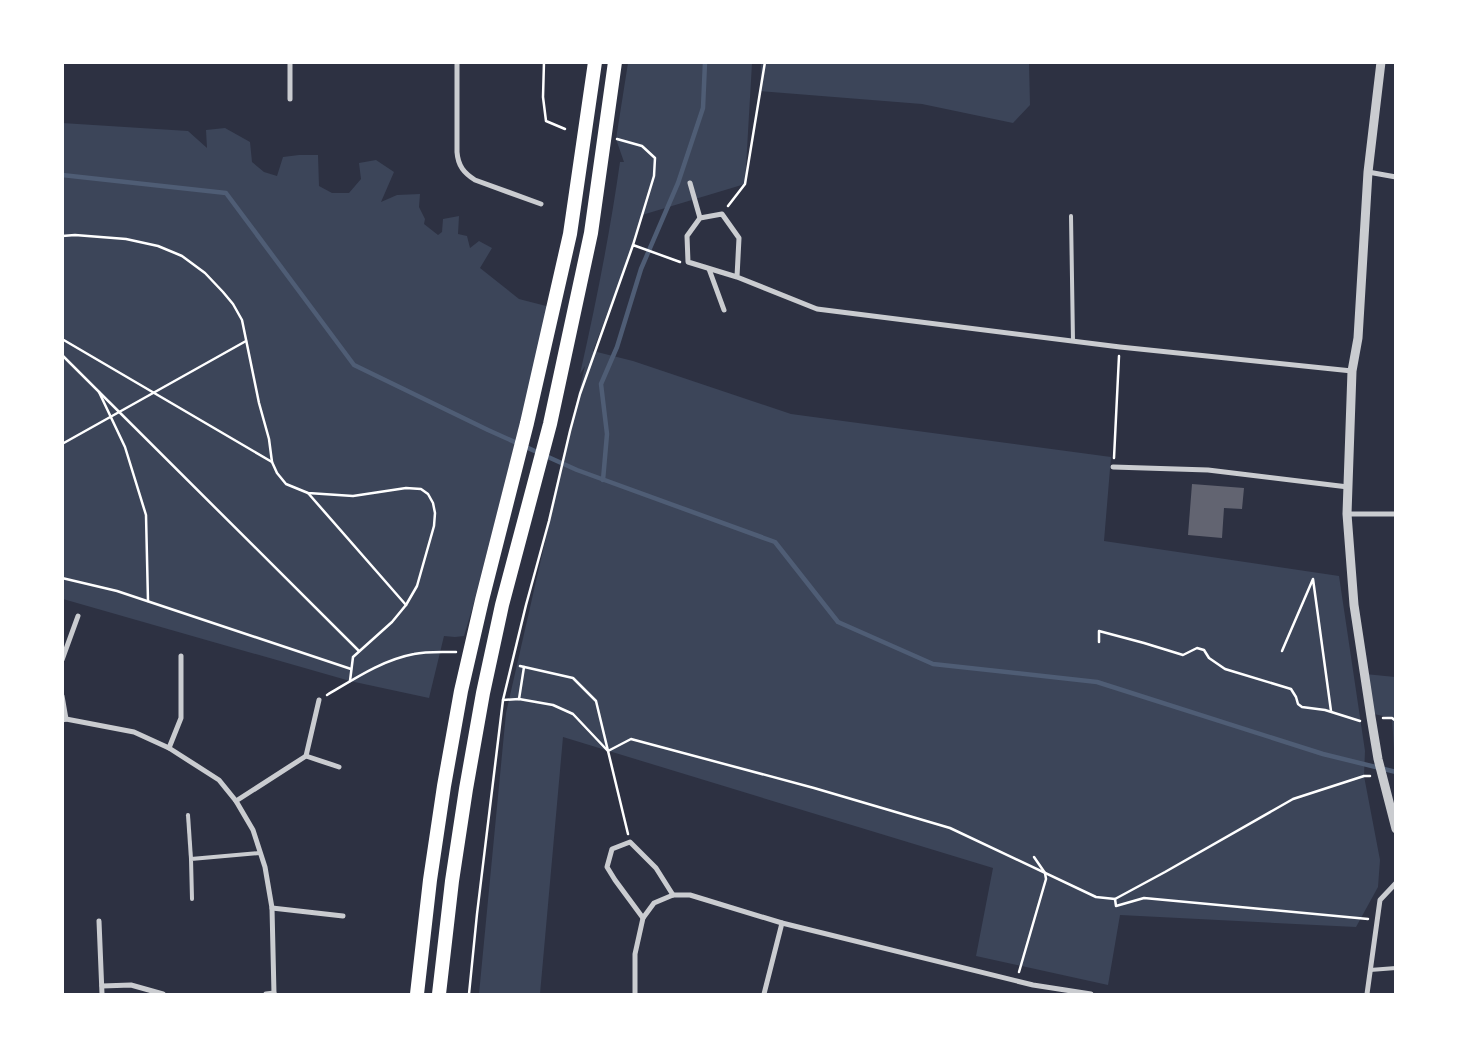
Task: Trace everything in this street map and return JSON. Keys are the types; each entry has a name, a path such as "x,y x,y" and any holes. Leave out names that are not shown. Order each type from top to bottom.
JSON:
{"highway":[{"path":"418,994 430,880 461,691 527,423 570,234 595,62"},
{"path":"439,994 466,789 483,693 502,605 536,483 550,424 591,233 616,62"}],"street":[{"path":"290,62 290,99"},
{"path":"457,62 457,152 460,166 475,180 541,204"},
{"path":"1381,62 1368,172 1358,338 1352,371 1347,514 1354,605 1378,759 1396,829"},
{"path":"1368,172 1396,177"},
{"path":"690,183 700,218"},
{"path":"736,277 739,238 722,214 700,218 687,236 688,262 736,277 817,309 1120,347 1352,371"},
{"path":"709,269 724,310"},
{"path":"1113,467 1208,470 1348,487"},
{"path":"1347,514 1396,514"},
{"path":"62,660 78,616"},
{"path":"169,748 182,718 181,656"},
{"path":"62,696 64,720 134,732 169,748 219,780 236,801 253,830 265,867 272,908 274,994 266,994"},
{"path":"236,801 306,756 319,700"},
{"path":"306,756 339,767"},
{"path":"643,918 607,867 612,849 630,842 656,868 673,895"},
{"path":"1367,994 1380,900 1396,883"},
{"path":"635,994 635,954 643,918 654,903 673,895 690,895 782,923 1017,981 1091,994"},
{"path":"272,908 343,916"},
{"path":"99,921 102,994"},
{"path":"764,994 782,923"},
{"path":"102,986 131,985 163,994"}],"lane":[{"path":"1072,216 1073,341"},
{"path":"188,815 192,899"},
{"path":"191,859 260,853"},
{"path":"1370,970 1396,968"}],"path":[{"path":"544,62 543,96 546,121 565,129"},
{"path":"722,214 745,184 765,62"},
{"path":"469,994 503,700 580,394 633,245 654,176 655,158 642,146 616,139"},
{"path":"62,236 75,235 126,239 158,246 182,256 205,273 233,304 242,320 259,403 269,438 272,462 277,473 286,484 308,494 353,496 406,488 421,489 428,494 433,503 435,513 434,526 417,586 406,605 392,622 353,657 350,681"},
{"path":"633,245 677,262 688,262"},
{"path":"62,339 272,462"},
{"path":"62,444 246,341"},
{"path":"1113,467 1120,347"},
{"path":"62,355 359,651"},
{"path":"98,390 125,448 146,515 148,601"},
{"path":"308,494 406,605"},
{"path":"62,578 148,601 351,669"},
{"path":"1282,650 1313,579 1331,712"},
{"path":"1099,642 1099,631 1183,655 1197,648 1204,650 1209,658 1225,669 1290,689 1296,697 1298,704 1302,707 1331,712 1373,726"},
{"path":"319,700 394,658 416,653 458,652"},
{"path":"519,699 522,667 573,678 596,701 630,842"},
{"path":"503,700 519,699 553,705 573,714 608,751"},
{"path":"608,751 631,739 814,788 950,828 1096,897 1115,900 1292,799 1364,776 1383,775"},
{"path":"1017,981 1046,879 1045,873 1034,856"},
{"path":"1115,900 1116,906 1144,898 1377,920"}],"shaded area":[{"path":"628,63 752,63 745,184 642,215 633,245 593,351 633,361 791,414 1111,457 1104,541 1339,576 1365,751 1364,776 1380,860 1378,887 1356,927 1120,915 1108,985 976,956 993,868 563,737 540,994 479,994 506,713 585,366 580,374 612,215 620,162 624,162 616,139"},
{"path":"761,63 1029,63 1030,105 1013,123 922,104 760,91"},
{"path":"62,123 188,131 207,148 206,130 225,128 250,142 252,162 264,172 277,176 283,157 318,155 319,186 332,193 349,193 361,179 359,163 376,160 394,172 381,202 397,195 420,194 419,207 425,219 424,224 438,235 442,232 443,219 459,216 458,234 467,236 470,248 479,241 492,248 480,268 519,299 550,307 464,636 444,636 429,698 350,681 63,599"},
{"path":"1365,674 1395,677 1395,765 1392,718 1374,714"}],"building":[{"path":"1192,484 1244,488 1242,509 1224,508 1222,538 1188,535"}],"waterway":[{"path":"603,480 607,434 601,384 617,347 641,269 678,183 703,108 705,62"},
{"path":"62,175 226,193 354,365 488,430 577,470 775,542 838,622 933,664 1097,682 1323,754 1396,772"}]}
